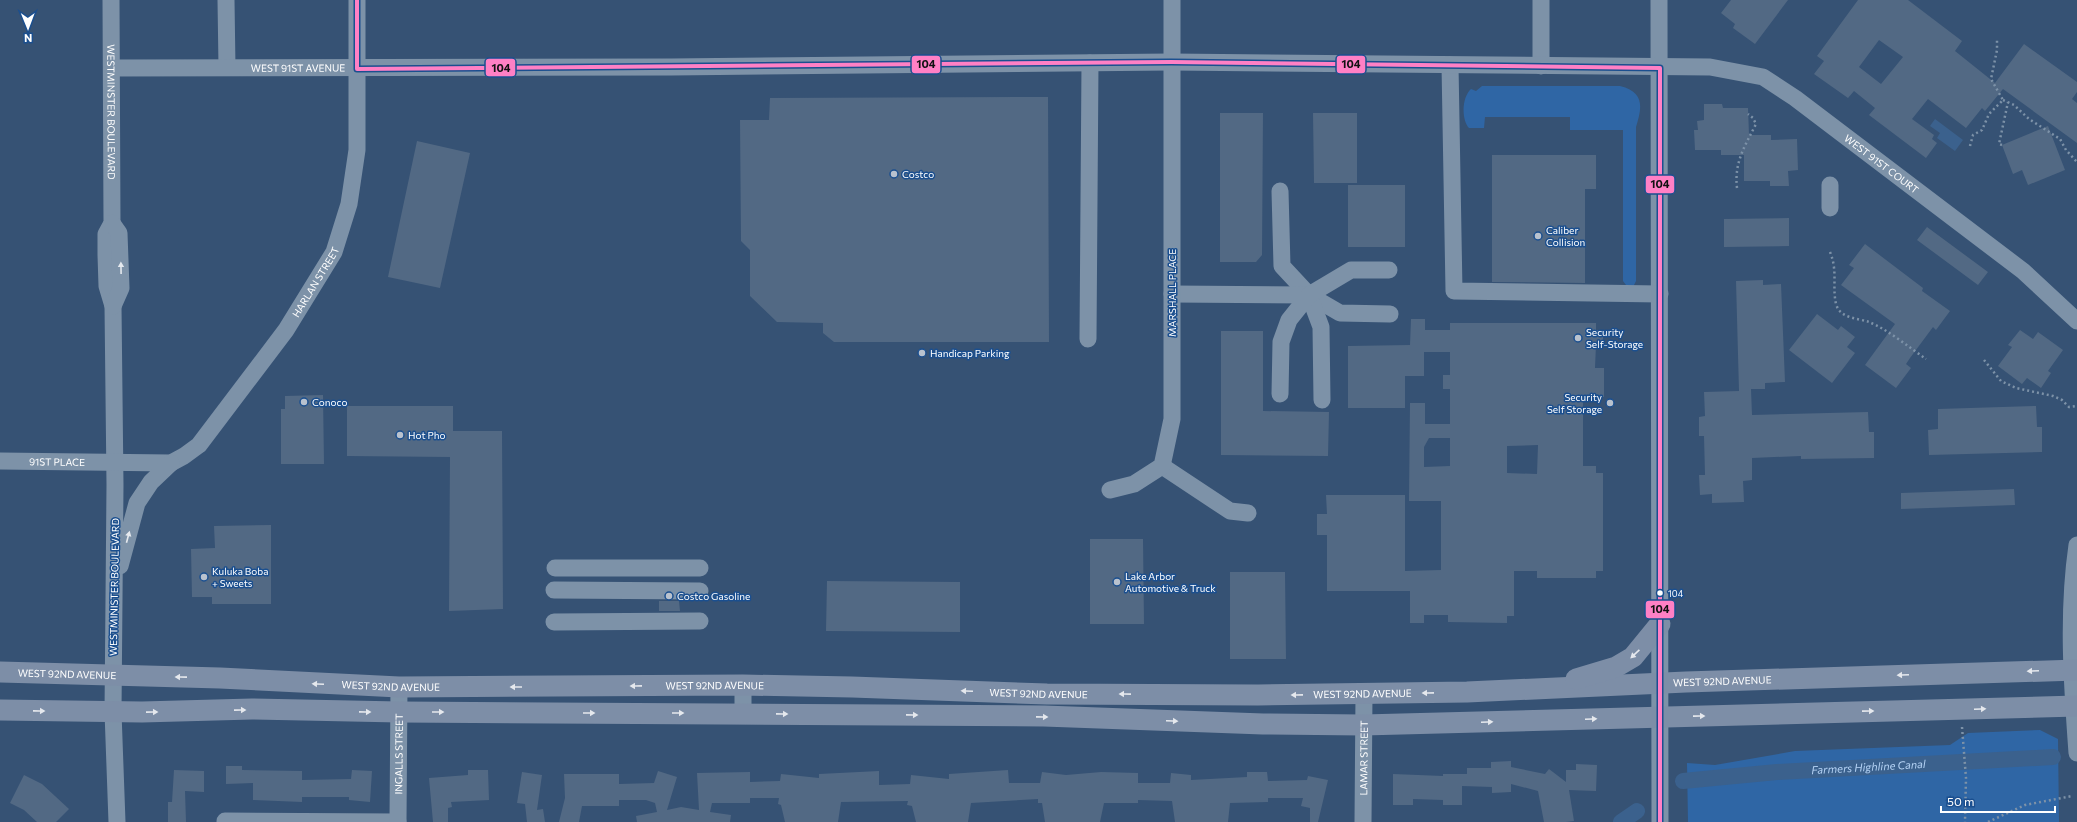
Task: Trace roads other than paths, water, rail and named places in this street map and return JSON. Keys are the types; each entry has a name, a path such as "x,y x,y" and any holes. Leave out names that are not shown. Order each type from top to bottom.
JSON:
{"main road":[{"path":"1533,689 1592,675 1616,667 1638,653 1660,624"},
{"name":"WEST 92ND AVENUE","path":"0,672 113,675 399,687 743,685 852,686 1047,694 1364,694 2075,670"},
{"path":"0,710 113,712 252,710 1044,716 1263,724 1363,725 2075,706"}],"street":[{"name":"WESTMINSTER BOULEVARD","path":"111,0 112,224 119,233 121,288 113,306 114,462"},
{"path":"226,0 227,67"},
{"name":"HARLAN STREET","path":"114,589 137,503 151,482 171,463 199,445 286,330 334,252 349,204 357,150 357,0"},
{"name":"MARSHALL PLACE","path":"1162,466 1172,419 1172,0"},
{"path":"1541,0 1541,66"},
{"path":"1659,0 1660,822"},
{"name":"WEST 91ST AVENUE","path":"112,68 227,67 357,69 1090,62 1660,68"},
{"path":"1088,339 1090,62"},
{"path":"1450,65 1454,291 1660,294"},
{"name":"WEST 91ST COURT","path":"1660,68 1710,67 1762,77 1795,98 2023,271 2077,321"},
{"path":"1830,185 1830,208"},
{"path":"1280,191 1282,266 1309,295 1340,313 1390,314"},
{"path":"1280,394 1281,342 1289,320 1309,295 1351,270 1389,270"},
{"path":"1172,294 1309,295"},
{"path":"1309,295 1321,327 1322,400"},
{"name":"91ST PLACE","path":"0,461 114,462"},
{"path":"114,462 171,463"},
{"name":"WESTMINISTER BOULEVARD","path":"113,712 114,462"},
{"path":"1110,490 1134,484 1162,466 1230,511 1248,513"},
{"path":"2077,545 2073,575 2071,638 2075,670 2077,753"},
{"path":"554,595 700,595"},
{"path":"554,595 700,595"},
{"path":"554,595 700,595"},
{"path":"743,685 743,713"},
{"name":"INGALLS STREET","path":"225,821 398,822 399,687"},
{"name":"LAMAR STREET","path":"1363,822 1364,694"},
{"path":"113,712 117,822"}],"waterway":[{"name":"Farmers Highline Canal","path":"1683,781 1777,772 2053,757"},
{"name":"Farmers Highline Canal","path":"1621,822 1637,811"}],"place":[{"name":"Costco","path":"894,174"},
{"name":"Caliber Collision","path":"1538,236"},
{"name":"Security Self-Storage","path":"1578,338"},
{"name":"Handicap Parking","path":"922,353"},
{"name":"Conoco","path":"304,402"},
{"name":"Security Self Storage","path":"1610,403"},
{"name":"Hot Pho","path":"400,435"},
{"name":"Kuluka Boba + Sweets","path":"204,577"},
{"name":"Lake Arbor Automotive & Truck","path":"1117,582"},
{"name":"104","path":"1660,593"},
{"name":"Costco Gasoline","path":"669,596"}]}
